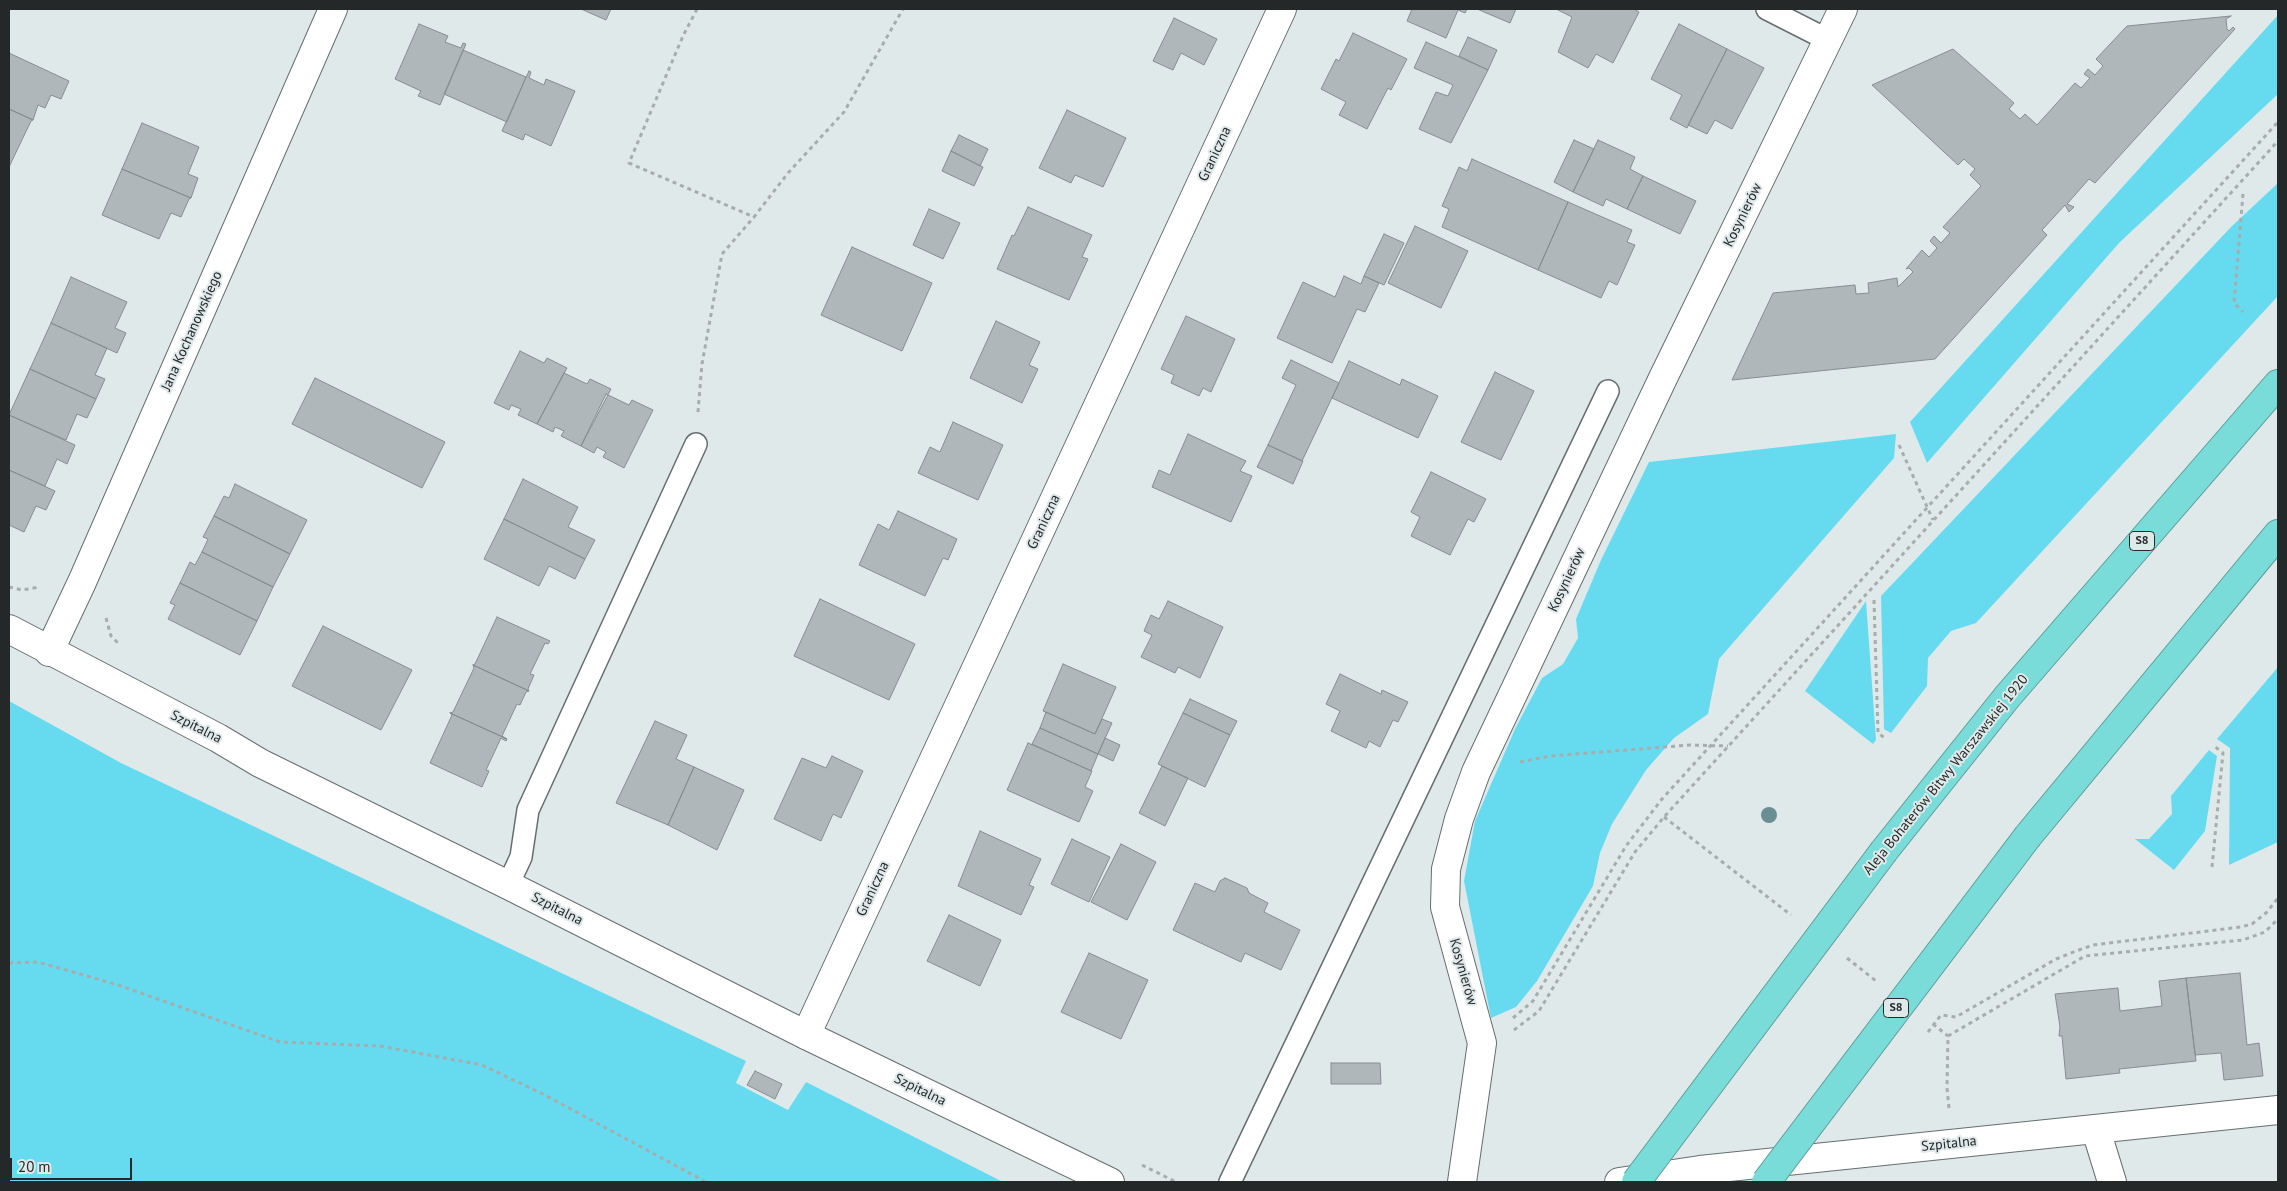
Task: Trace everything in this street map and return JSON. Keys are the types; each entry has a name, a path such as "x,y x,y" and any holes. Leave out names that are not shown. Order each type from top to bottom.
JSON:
{"highway":[{"name":"Aleja Bohaterów Bitwy Warszawskiej 1920","path":"1636,1182 1884,851 2007,698 2278,384"},
{"name":"S8","path":"1766,1182 2028,836 2278,534"}],"street":[{"name":"Jana Kochanowskiego","path":"49,652 82,582 333,9"},
{"name":"Graniczna","path":"806,1034 1282,9"},
{"name":"Kosynierów","path":"1462,1182 1482,1043 1445,907 1446,869 1459,819 1476,772 1667,370 1844,9"},
{"name":"Szpitalna","path":"9,630 218,738 260,763 806,1034 1110,1182"},
{"name":"Szpitalna","path":"1619,1182 1700,1170 2278,1110"},
{"path":"2096,1130 2112,1182"}],"lane":[{"path":"1767,9 1828,40"},
{"path":"1230,1182 1608,391"},
{"path":"508,885 521,857 528,810 696,444"}],"path":[{"path":"697,9 682,36 629,163 754,217"},
{"path":"696,444 702,364 722,254 788,173 844,112 903,9"},
{"path":"1508,1021 1532,1001 1636,832 1712,745 2278,122"},
{"path":"1482,1043 1507,1034 1525,1024 1539,1011 1635,852 1728,746 2278,141"},
{"path":"2243,194 2234,303 2243,312"},
{"path":"1899,445 1933,520"},
{"path":"1874,600 1878,733 1886,739"},
{"path":"1476,772 1550,756 1712,745 1728,746"},
{"path":"2212,867 2223,753 2213,745"},
{"path":"1926,1034 1941,1015 1956,1017 2056,959 2076,950 2093,946 2241,927 2252,924 2266,913 2278,898"},
{"path":"1953,1144 1947,1088 1948,1036 2085,956 2243,940 2266,932 2278,919"},
{"path":"9,963 38,962 115,984 280,1042 380,1046 482,1065 543,1094 706,1182"}],"shaded area":[{"path":"2278,15 2278,94 2119,243 1927,463 1910,422"},
{"path":"2278,183 2278,296 1976,623 1951,631 1928,658 1927,686 1891,733 1884,729 1881,596 2232,226"},
{"path":"1896,434 1894,458 1719,659 1708,714 1674,738 1646,770 1612,824 1600,853 1593,886 1537,981 1516,1007 1491,1018 1464,881 1475,821 1515,729 1542,678 1563,664 1578,638 1576,619 1601,560 1649,462"},
{"path":"1866,601 1876,740 1873,744 1805,691"},
{"path":"2278,667 2278,842 2229,865 2230,748 2217,739"},
{"path":"9,701 121,763 746,1061 736,1083 788,1110 806,1082 1003,1182 9,1182"},
{"path":"2209,750 2217,756 2205,831 2174,870 2135,839 2149,839 2172,814 2171,796"}],"building":[{"path":"581,9 611,9 606,20"},
{"path":"1412,9 1467,9 1465,13 1458,10 1446,38 1407,21"},
{"path":"1477,9 1516,9 1510,23"},
{"path":"1556,9 1634,9 1639,12 1613,63 1596,54 1588,68 1558,52 1572,17"},
{"path":"2231,16 2226,19 2227,29 2229,31 2233,27 2235,29 2095,183 2089,179 2067,204 2074,207 2069,212 2065,205 2042,230 2047,235 1935,359 1732,380 1773,293 1855,285 1856,294 1869,293 1868,283 1897,278 1898,287 1913,272 1909,268 1906,269 1922,250 1929,257 1937,248 1930,241 1934,236 1941,243 1950,233 1943,227 1981,186 1970,175 1975,169 1964,159 1958,165 1872,85 1953,49 2014,103 2009,109 2020,119 2025,114 2037,125 2075,83 2081,88 2090,78 2084,74 2088,69 2095,75 2103,66 2096,59 2127,26"},
{"path":"1174,18 1217,39 1204,65 1181,53 1173,70 1153,61"},
{"path":"419,24 448,36 445,42 461,48 463,43 466,44 440,105 418,96 421,91 395,79"},
{"path":"1679,24 1727,49 1687,128 1670,119 1682,95 1651,79"},
{"path":"1353,33 1407,59 1391,90 1388,88 1367,129 1339,115 1346,102 1321,89 1336,59 1339,61"},
{"path":"1468,37 1497,50 1488,70 1459,56"},
{"path":"1426,42 1488,70 1451,143 1419,129 1436,92 1448,96 1453,85 1414,68"},
{"path":"1727,49 1764,68 1732,129 1715,120 1707,134 1688,125"},
{"path":"463,50 526,77 507,122 444,94"},
{"path":"9,53 69,81 61,99 51,95 45,108 38,105 33,120 9,109"},
{"path":"529,71 531,72 529,78 544,85 546,79 575,91 551,146 525,134 523,140 502,131"},
{"path":"9,109 33,120 9,167"},
{"path":"1067,110 1126,138 1103,187 1075,175 1071,183 1039,168"},
{"path":"142,123 199,147 188,174 198,178 191,198 122,169"},
{"path":"959,135 988,149 980,166 951,151"},
{"path":"1574,140 1594,149 1573,192 1554,182"},
{"path":"1598,140 1635,157 1630,169 1643,176 1627,209 1606,199 1603,206 1573,192"},
{"path":"951,151 983,167 974,186 942,171"},
{"path":"1472,159 1568,202 1538,270 1442,227 1449,209 1442,206 1459,167 1467,171"},
{"path":"122,169 191,198 181,217 171,213 159,239 102,215"},
{"path":"1643,176 1696,201 1680,234 1627,209"},
{"path":"1568,202 1632,230 1627,242 1635,245 1617,285 1609,281 1601,298 1538,270"},
{"path":"1028,207 1092,235 1082,257 1088,259 1069,300 997,269 1012,235 1014,236"},
{"path":"929,209 960,223 943,259 913,245"},
{"path":"1415,226 1468,251 1441,308 1388,283"},
{"path":"1384,234 1404,243 1384,285 1364,276"},
{"path":"852,247 932,283 902,351 821,315"},
{"path":"1344,276 1361,284 1364,276 1379,283 1365,312 1357,309 1332,363 1277,338 1303,282 1335,297"},
{"path":"71,277 127,302 115,328 126,333 117,353 51,323"},
{"path":"1186,316 1235,339 1211,392 1203,388 1199,396 1171,383 1174,375 1161,369"},
{"path":"996,321 1040,342 1029,365 1038,369 1022,403 970,378"},
{"path":"51,323 107,348 95,375 105,379 96,399 30,369"},
{"path":"520,351 544,363 547,358 567,368 537,424 518,415 521,409 511,405 509,410 494,403"},
{"path":"1291,360 1339,383 1302,461 1268,445 1296,385 1282,378"},
{"path":"1349,361 1400,385 1402,379 1438,396 1418,438 1332,398"},
{"path":"30,369 96,399 87,418 77,414 66,440 9,415"},
{"path":"1495,372 1534,391 1501,460 1461,442"},
{"path":"564,373 587,384 590,379 611,389 581,446 561,436 564,431 555,427 553,432 537,424"},
{"path":"315,378 445,442 422,488 292,424"},
{"path":"606,394 629,405 632,400 653,410 624,468 603,457 606,452 597,447 594,453 581,446"},
{"path":"9,415 75,445 67,464 57,459 45,486 9,470"},
{"path":"953,422 1003,445 978,500 918,473 930,447 940,452"},
{"path":"1188,434 1246,461 1240,471 1252,476 1231,522 1152,487 1159,470 1170,475"},
{"path":"1268,445 1303,461 1293,484 1257,467"},
{"path":"9,470 55,491 46,510 36,506 24,532 9,525"},
{"path":"1431,472 1486,499 1474,522 1468,519 1450,555 1411,536 1420,517 1411,512"},
{"path":"523,479 578,507 568,527 595,540 585,559 504,519"},
{"path":"235,484 307,520 290,554 214,516 224,496 229,498"},
{"path":"898,511 957,539 948,560 943,558 925,596 859,565 878,524 889,530"},
{"path":"214,516 290,554 273,587 202,552 208,539 203,537"},
{"path":"504,519 585,559 575,579 549,566 539,586 484,559"},
{"path":"202,552 273,587 257,621 180,583 190,562 195,565"},
{"path":"180,583 257,621 240,655 168,619 175,605 170,603"},
{"path":"820,599 915,644 889,700 794,656"},
{"path":"1168,601 1223,627 1200,678 1178,667 1175,673 1141,657 1152,635 1144,631 1151,615 1159,619"},
{"path":"497,617 550,641 548,644 545,643 530,674 534,675 528,689 529,691 473,665"},
{"path":"323,626 412,670 381,730 292,686"},
{"path":"1063,664 1116,687 1095,734 1043,711"},
{"path":"473,665 529,691 526,692 520,705 517,704 502,736 507,739 450,713 453,712 474,668"},
{"path":"1340,674 1381,694 1382,690 1408,702 1398,722 1393,720 1380,747 1369,741 1366,748 1331,731 1340,711 1326,704"},
{"path":"1190,699 1237,721 1230,735 1183,713"},
{"path":"1046,712 1095,734 1102,719 1112,723 1098,754 1040,728"},
{"path":"450,713 507,739 506,741 501,738 486,770 489,771 482,787 430,763 452,715"},
{"path":"1183,713 1230,735 1205,787 1158,764"},
{"path":"655,721 687,735 676,759 694,767 668,825 616,803"},
{"path":"1040,728 1098,754 1091,771 1032,744"},
{"path":"1105,738 1120,745 1113,761 1098,754"},
{"path":"1028,743 1092,771 1085,787 1093,791 1079,822 1007,790"},
{"path":"832,756 863,771 841,818 833,814 821,841 774,819 802,758 826,768"},
{"path":"1162,766 1188,778 1165,826 1139,813"},
{"path":"694,767 744,790 717,850 668,825"},
{"path":"980,831 1041,859 1029,885 1034,887 1021,915 958,886"},
{"path":"1072,839 1110,857 1089,902 1051,884"},
{"path":"1121,844 1156,862 1127,920 1091,902"},
{"path":"1225,878 1247,888 1249,893 1268,903 1264,912 1300,930 1281,970 1245,953 1241,962 1173,930 1195,883 1215,892 1220,881"},
{"path":"949,915 1001,940 980,986 927,961"},
{"path":"1089,953 1148,980 1121,1039 1061,1012"},
{"path":"2240,973 2247,1045 2259,1043 2263,1076 2224,1080 2221,1053 2195,1055 2186,978"},
{"path":"2186,978 2196,1061 2119,1069 2120,1073 2066,1079 2062,1036 2059,1036 2060,1027 2055,994 2118,988 2120,1011 2162,1006 2159,981"},
{"path":"1331,1063 1380,1063 1381,1084 1331,1084"},
{"path":"755,1071 782,1084 775,1099 747,1085"}]}
